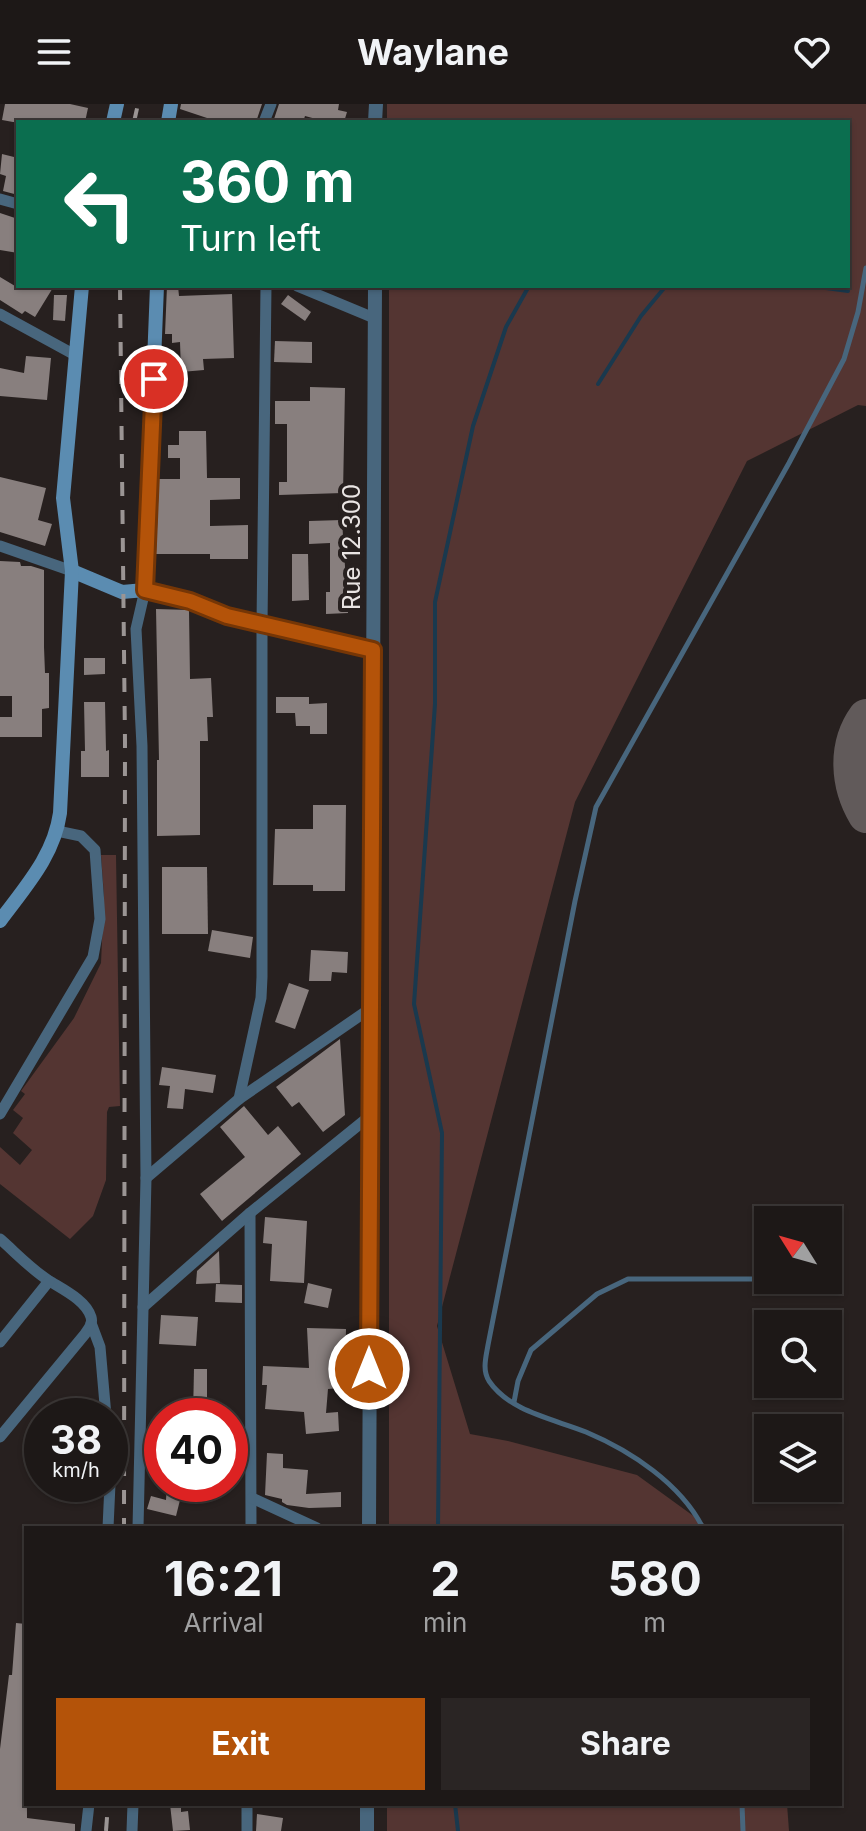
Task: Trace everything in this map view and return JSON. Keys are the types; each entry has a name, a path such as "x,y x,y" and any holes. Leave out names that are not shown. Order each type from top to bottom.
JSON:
{"main road":[{"path":"0,921 45,860 57,831 72,571 63,498 82,288"},
{"path":"72,571 122,592 145,590 157,288"}],"street":[{"path":"239,1099 261,998 262,977 266,288"},
{"path":"302,288 374,318"},
{"name":"Rue 12.300","path":"369,1526 375,288"},
{"path":"0,314 75,355"},
{"path":"0,546 72,571"},
{"path":"138,1526 146,1178 142,746 136,629 145,590 190,601 227,616 373,650"},
{"path":"0,1114 93,957 100,919 95,850 81,836 57,831"},
{"path":"146,1178 239,1099 371,1008"},
{"path":"143,1307 250,1213 371,1115"},
{"path":"250,1213 251,1526"},
{"path":"0,1239 49,1281 65,1289 90,1314 100,1347 104,1398"},
{"path":"0,1342 49,1281"},
{"path":"0,1437 91,1323"},
{"path":"252,1498 313,1526"},
{"path":"108,1526 109,1502"},
{"path":"86,1831 89,1806"},
{"path":"132,1831 133,1806"},
{"path":"247,1806 247,1831"},
{"path":"367,1806 367,1831"}],"lane":[{"path":"702,1526 693,1509 672,1486 616,1445 542,1417 514,1402 488,1379 485,1369 488,1345 596,807 844,359 858,312 866,268"},
{"path":"514,1402 518,1381 531,1350 597,1294 628,1279 754,1279"},
{"path":"742,1806 743,1831"}],"shaded area":[{"path":"387,104 866,104 866,406 858,405 747,461 575,802 437,1326 470,1434 637,1475 707,1526 389,1526 389,288 850,288 850,120 387,120"},
{"path":"101,855 116,855 120,1106 109,1107 107,1112 106,1180 93,1216 70,1239 0,1184 0,1147 20,1165 32,1150 13,1133 23,1118 13,1110 25,1094 21,1091 74,1018 101,963 104,896"},
{"path":"387,1806 787,1806 789,1831 387,1831"}],"building":[{"path":"5,104 70,104 88,108 85,120 2,120"},
{"path":"181,104 262,104 257,120 213,120 180,109"},
{"path":"279,104 339,104 338,110 347,112 345,120 320,120 305,116 304,120 274,120"},
{"path":"2,154 16,158 16,194 3,191 6,176 0,174"},
{"path":"0,213 16,218 16,253 0,250"},
{"path":"0,277 16,288 53,288 35,317 25,311 22,314 0,300"},
{"path":"167,288 178,288 179,296 232,294 234,358 203,359 204,370 181,372 180,342 172,343 172,334 165,334"},
{"path":"54,295 67,295 65,321 53,320"},
{"path":"288,295 311,312 305,321 281,304"},
{"path":"275,341 312,342 312,363 274,362"},
{"path":"26,356 51,358 47,400 0,396 0,368 24,373"},
{"path":"310,387 345,388 343,493 279,495 279,482 287,482 287,424 275,424 275,401 310,401"},
{"path":"179,431 206,431 207,478 240,478 240,499 210,500 210,526 248,525 248,559 210,559 210,554 156,554 159,479 180,479 180,458 168,458 168,445 179,445"},
{"path":"0,477 46,488 38,520 52,524 45,546 0,532"},
{"path":"342,520 348,613 326,614 326,592 330,592 330,543 309,544 309,521"},
{"path":"292,554 308,554 309,600 292,601"},
{"path":"0,561 20,562 21,566 44,570 44,647 45,673 49,673 49,708 42,709 42,737 0,737 0,717 12,717 12,696 0,696"},
{"path":"156,609 189,610 190,679 211,678 213,717 207,717 208,741 200,741 200,835 157,836"},
{"path":"84,658 105,658 105,674 84,675"},
{"path":"276,697 309,697 309,704 327,703 327,734 310,734 310,726 296,726 295,713 276,713"},
{"path":"84,702 105,702 109,777 81,777 81,751 85,751"},
{"path":"313,805 346,805 345,891 313,891 313,885 273,885 275,829 313,829"},
{"path":"162,867 207,867 208,934 162,934"},
{"path":"212,930 253,937 250,958 208,951"},
{"path":"311,950 348,952 347,973 332,972 331,981 309,981"},
{"path":"289,983 309,990 295,1029 275,1022"},
{"path":"340,1039 345,1115 323,1132 299,1102 292,1107 276,1087"},
{"path":"162,1067 216,1075 213,1093 185,1089 183,1109 167,1108 170,1086 159,1085"},
{"path":"244,1106 268,1135 278,1126 301,1154 222,1221 200,1194 245,1157 220,1127"},
{"path":"265,1217 307,1221 304,1283 270,1281 272,1244 263,1243"},
{"path":"219,1251 220,1283 196,1284 197,1271"},
{"path":"308,1283 332,1289 328,1308 304,1303"},
{"path":"216,1284 242,1285 242,1303 215,1302"},
{"path":"161,1315 198,1317 196,1346 159,1344"},
{"path":"307,1328 346,1329 345,1371 349,1371 350,1387 328,1389 326,1413 338,1412 339,1431 306,1434 304,1412 265,1409 267,1385 262,1385 263,1366 309,1368"},
{"path":"194,1369 207,1369 207,1398 193,1398"},
{"path":"267,1453 283,1454 283,1468 308,1470 306,1494 341,1492 341,1507 287,1505 282,1499 265,1495"},
{"path":"149,1502 180,1502 176,1516 147,1509"},
{"path":"16,1623 24,1624 24,1806 27,1806 27,1818 75,1824 75,1831 0,1831 0,1749 9,1675 12,1675"},
{"path":"170,1806 181,1806 181,1812 188,1811 190,1830 173,1831"},
{"path":"257,1814 283,1818 281,1831 256,1831"}],"waterway":[{"path":"438,1526 442,1133 414,1004 435,704 435,602 473,426 506,327 528,288"},
{"path":"598,384 641,316 664,288"},
{"path":"826,288 848,291"},
{"path":"455,1806 458,1831"}],"taxiway":[{"path":"866,717 855,740 851,766 855,791 866,815"}],"railway":[{"path":"134,120 138,104"},
{"path":"120,288 125,742 124,1526"},
{"path":"106,1831 108,1806"}],"route":[{"path":"154,379 145,590 190,601 227,616 373,650 369,1369"}]}
